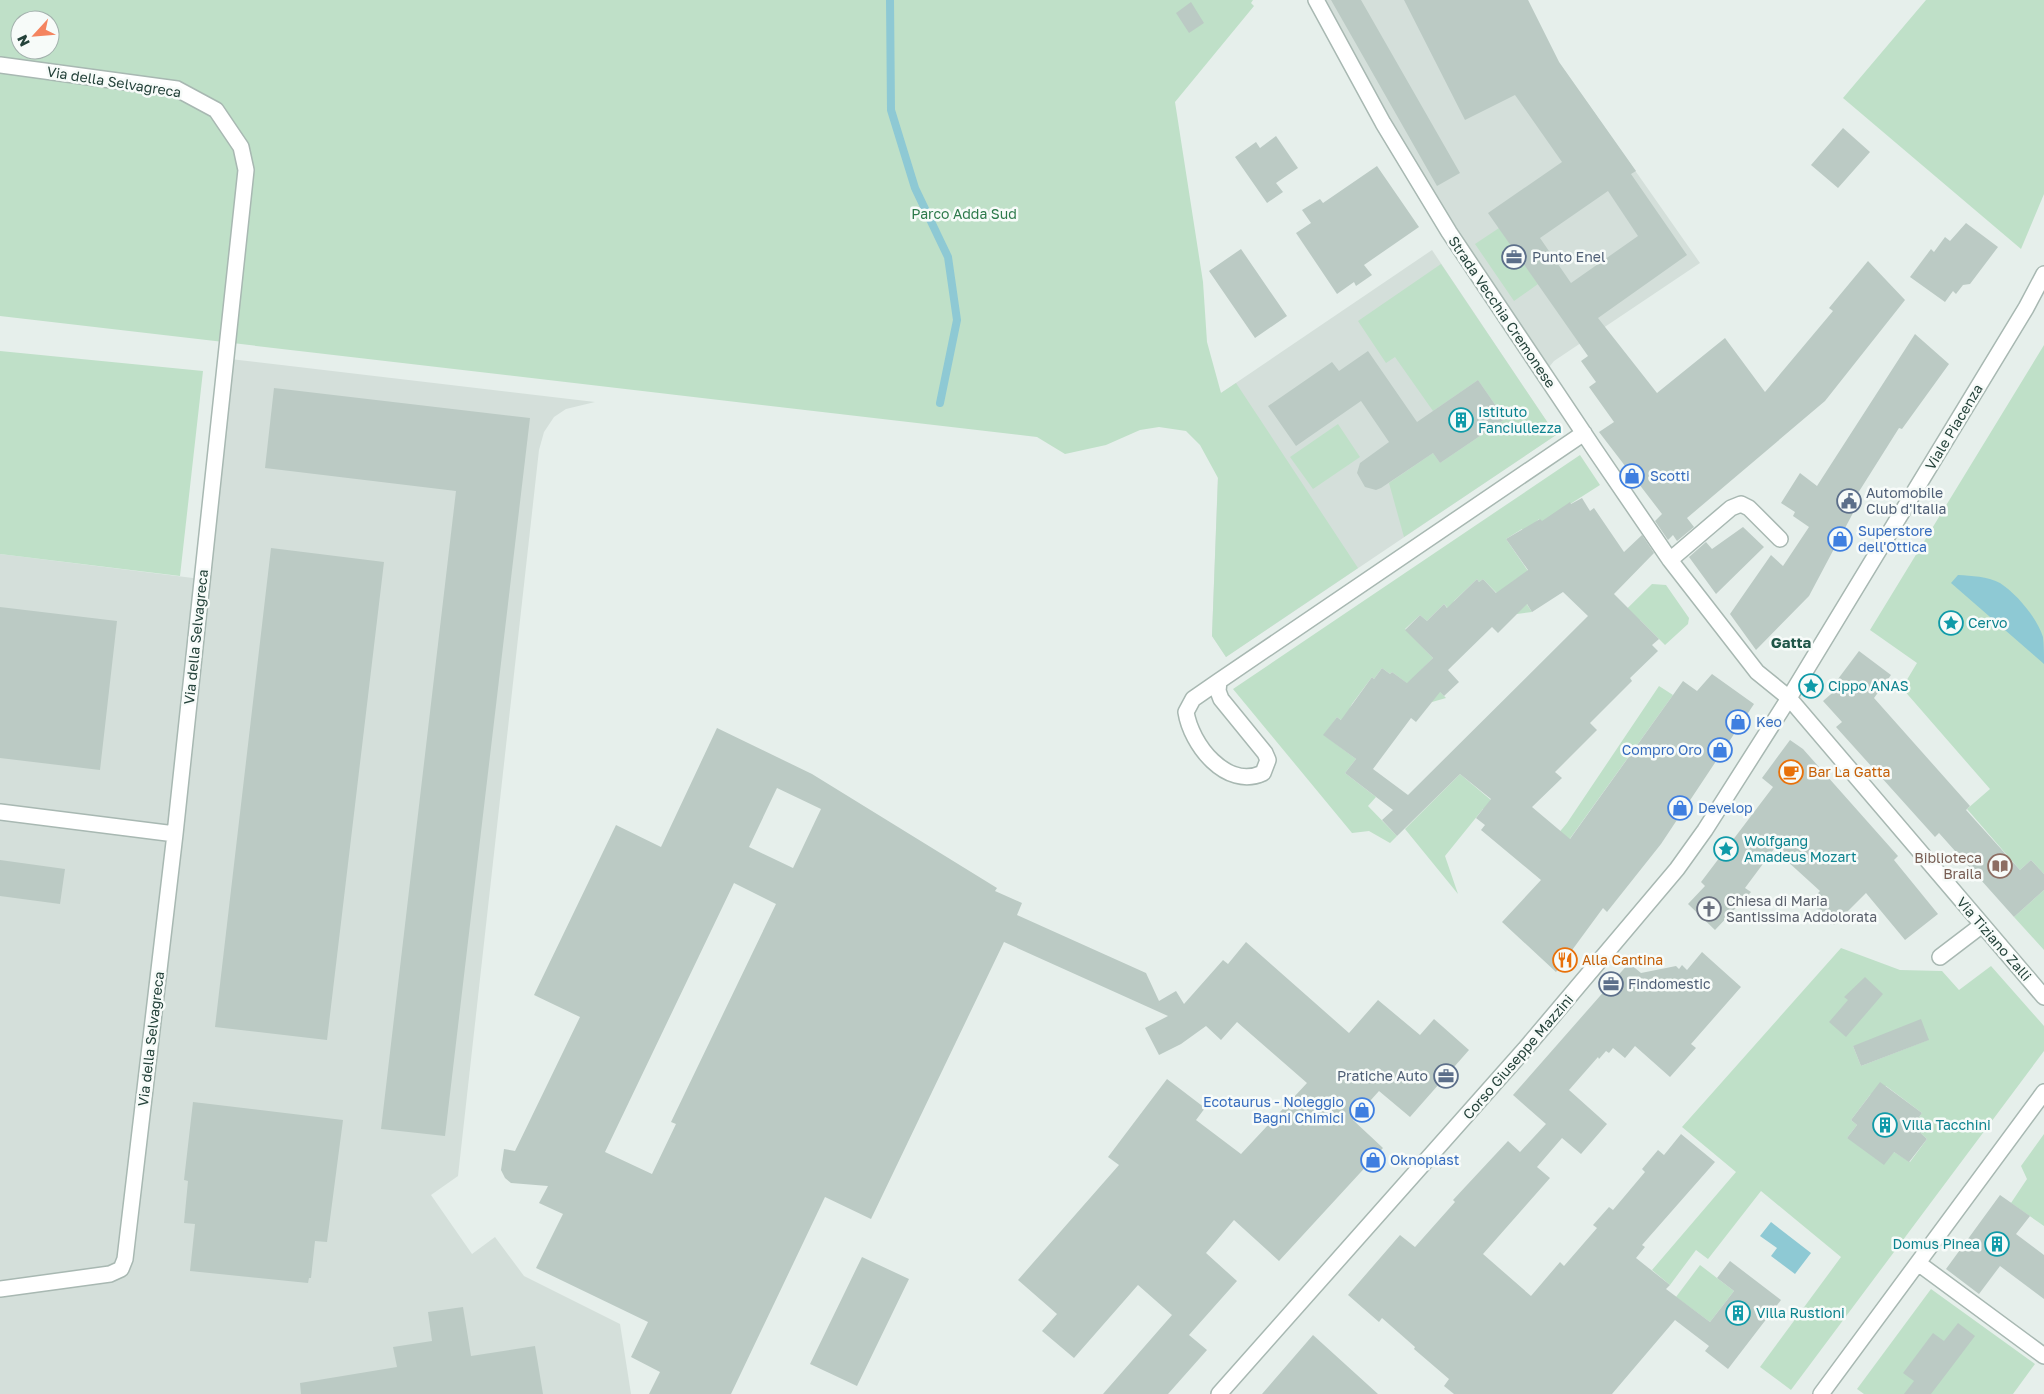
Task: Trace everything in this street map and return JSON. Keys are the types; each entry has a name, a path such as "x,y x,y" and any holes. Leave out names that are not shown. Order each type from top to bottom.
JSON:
{"street":[{"name":"Strada Vecchia Cremonese","path":"1316,0 1383,123 1449,232 1670,560 1757,672 1789,698"},
{"name":"Via della Selvagreca","path":"0,65 177,90 216,110 241,147 246,170 175,834 124,1265 116,1272 110,1274 0,1289"},
{"name":"Viale Piacenza","path":"1789,698 2026,308 2044,274"},
{"path":"1220,680 1217,688 1221,699 1265,753 1268,760 1262,773 1254,777 1246,778 1220,766 1198,746 1191,732 1186,712 1189,704 1220,680 1584,433"},
{"path":"1670,560 1731,508 1741,504 1749,508 1780,539"},
{"name":"Via Tiziano Zalli","path":"1789,698 2044,996"},
{"name":"Corso Giuseppe Mazzini","path":"1219,1394 1525,1049 1648,906 1705,830 1789,698"},
{"path":"0,812 175,834"},
{"path":"1940,957 1982,924"},
{"path":"1821,1394 2044,1092"},
{"path":"1918,1263 2044,1356"}],"shaded area":[{"path":"1319,0 1528,0 1559,62 1700,263 1554,361 1545,372 1452,232"},
{"path":"1432,250 1556,435 1226,657 1212,636 1221,393"},
{"path":"230,359 595,402 566,409 554,417 544,432 539,450 458,1176 431,1195 472,1254 495,1237 524,1276 620,1324 631,1394 0,1394 0,1291 116,1274"},
{"path":"0,554 201,579 120,1267 0,1288"}],"green space":[{"name":"Parco Adda Sud","path":"0,0 1253,0 1251,3 1254,6 1175,102 1203,282 1207,342 1221,393 1236,383 1358,568 1226,657 1212,636 1218,478 1200,445 1186,431 1159,427 1140,430 1106,445 1065,454 1037,437 0,316"},
{"path":"1926,0 2044,0 2044,194 2021,249 1843,98"},
{"path":"1499,228 1538,284 1514,301 1475,244"},
{"path":"1441,264 1556,435 1404,537 1389,483 1433,453 1440,463 1505,419 1478,380 1433,411 1395,357 1386,363 1358,321"},
{"path":"2044,345 2044,874 2031,860 2020,870 1967,809 1990,789 1902,688 1917,663 1870,630"},
{"path":"0,351 203,371 180,576 0,554"},
{"path":"1338,424 1360,457 1313,489 1290,457"},
{"path":"1580,455 1600,485 1542,522 1539,519 1525,534 1522,529 1506,539 1528,571 1512,582 1532,612 1517,614 1483,579 1479,582 1477,579 1454,601 1451,612 1444,604 1427,621 1420,615 1405,629 1433,658 1420,671 1446,698 1432,702 1392,672 1390,674 1382,668 1374,679 1372,677 1352,704 1350,708 1353,711 1344,722 1337,717 1324,735 1356,759 1345,773 1376,797 1368,806 1397,836 1390,843 1369,831 1352,833 1233,689"},
{"path":"1652,584 1666,585 1689,618 1688,624 1665,645 1640,620 1495,739"},
{"path":"1659,686 1673,695 1551,865 1483,809 1445,856 1458,894 1405,829 1460,774 1547,847 1567,823"},
{"path":"2044,890 2044,950 2014,917"},
{"path":"1841,948 1900,970 1942,971 1959,990 1991,966 2044,1026 2044,1051 1791,1390 1760,1367 1841,1257 1761,1191 1708,1259 1696,1250 1670,1285 1652,1270 1736,1172 1682,1127","holes":["1928,1040 1861,1066 1853,1046","1886,1086 1922,1113 1913,1126 1927,1139 1910,1162 1894,1152 1847,1138 1857,1125 1851,1120 1870,1095"]},
{"path":"2044,1134 2044,1226 2011,1203 2027,1179 2021,1166"},
{"path":"1700,1265 1734,1291 1710,1322 1676,1297"},
{"path":"1931,1289 2035,1364 2013,1394 1864,1394 1857,1389"}],"water":[{"path":"1958,575 1990,579 2000,583 2019,600 2031,614 2043,637 2044,664 1951,583"},
{"path":"1771,1222 1811,1253 1795,1274 1771,1256 1777,1248 1760,1236"}],"building":[{"path":"1331,0 1361,0 1460,173 1437,186"},
{"path":"1404,0 1528,0 1559,62 1636,171 1631,174 1687,255 1598,318 1657,393 1725,338 1765,392 1833,311 1829,308 1868,261 1905,300 1825,401 1687,518 1694,527 1677,541 1673,535 1668,540 1655,521 1662,514 1599,432 1614,422 1589,387 1596,382 1581,361 1588,356 1488,213 1562,162 1515,95 1465,120","holes":["1608,191 1638,236 1571,283 1540,238"]},
{"path":"1191,2 1204,23 1189,33 1176,13"},
{"path":"1843,128 1870,152 1838,188 1811,165"},
{"path":"1276,136 1298,168 1276,183 1283,192 1267,203 1235,157 1256,142 1260,148"},
{"path":"1377,166 1419,227 1364,265 1372,275 1356,286 1354,282 1337,294 1296,233 1311,223 1302,210 1320,199 1323,203"},
{"path":"1966,223 1998,247 1970,284 1963,285 1956,294 1953,291 1945,302 1910,277 1931,249 1934,252 1945,237 1950,241"},
{"path":"1241,249 1287,316 1255,338 1209,271"},
{"path":"1915,334 1949,364 1902,429 1899,428 1848,509 1853,513 1809,596 1756,650 1730,614 1771,555 1783,566 1809,527 1793,516 1795,512 1781,503 1800,473 1817,486"},
{"name":"Istituto Fanciullezza","path":"1368,351 1417,422 1478,380 1505,419 1440,463 1433,453 1381,488 1376,490 1365,487 1357,473 1360,463 1389,442 1361,401 1296,446 1268,406 1332,362 1339,371"},
{"path":"274,388 530,418 445,1136 381,1129 456,491 265,468"},
{"path":"1582,498 1590,511 1594,508 1624,552 1642,535 1654,553 1614,594 1659,639 1652,645 1658,651 1630,678 1632,681 1590,723 1597,730 1555,772 1562,778 1532,807 1570,839 1683,681 1697,691 1712,674 1754,704 1661,844 1607,912 1603,908 1556,972 1502,922 1541,880 1481,830 1485,825 1476,818 1491,799 1460,774 1397,836 1382,820 1393,810 1345,773 1356,759 1323,735 1337,717 1341,720 1372,677 1374,679 1382,668 1390,674 1392,672 1407,683 1433,658 1405,630 1420,615 1427,621 1444,604 1447,608 1477,579 1479,582 1483,579 1496,593 1528,570 1506,539 1540,519 1542,521 1570,502 1571,504","holes":["1563,592 1588,616 1408,795 1373,769 1411,718 1416,722 1440,692 1444,696 1459,682 1448,670 1492,627 1498,633 1527,604 1532,612"]},
{"path":"1743,527 1764,547 1716,594 1689,557 1706,542 1712,549"},
{"path":"271,548 384,562 327,1040 215,1027"},
{"path":"0,607 117,621 100,770 0,758"},
{"path":"1859,651 1891,675 1874,698 1970,806 1966,810 2020,870 2031,860 2044,874 2044,890 2014,917 1939,833 1935,837 1836,727 1842,722 1823,701 1838,688 1835,683"},
{"path":"717,728 812,774 997,888 995,891 1022,903 1017,915 1146,973 1159,1001 1176,991 1184,1004 1223,960 1228,964 1246,942 1349,1033 1378,1000 1420,1035 1434,1019 1469,1050 1410,1117 1379,1091 1353,1120 1383,1148 1279,1261 1234,1220 1206,1253 1237,1281 1189,1335 1207,1350 1168,1394 1103,1394 1172,1315 1138,1285 1074,1358 1042,1331 1057,1314 1018,1280 1119,1165 1108,1157 1167,1079 1205,1108 1196,1120 1241,1154 1307,1083 1237,1022 1221,1040 1206,1026 1181,1044 1159,1055 1145,1028 1168,1016 1004,942 871,1219 825,1197 731,1394 649,1394 660,1372 631,1357 648,1322 536,1268 563,1214 539,1203 548,1186 511,1183 505,1178 501,1170 504,1149 515,1151 580,1017 534,995 616,825 661,847","holes":["777,788 821,809 793,868 749,847","734,883 776,904 671,1122 676,1124 652,1174 605,1152"]},
{"path":"1790,740 1803,749 1898,856 1894,860 1938,914 1905,940 1866,893 1834,925 1810,902 1820,891 1774,849 1745,888 1751,892 1715,930 1688,904 1705,886 1701,882 1773,787 1762,778"},
{"path":"0,860 65,869 60,904 0,896"},
{"path":"1702,952 1741,987 1691,1044 1696,1048 1670,1077 1635,1046 1625,1058 1613,1048 1609,1053 1606,1051 1599,1059 1598,1057 1569,1090 1607,1124 1581,1154 1562,1138 1537,1167 1550,1178 1483,1254 1531,1296 1560,1262 1564,1266 1597,1228 1593,1225 1609,1207 1613,1210 1645,1172 1642,1169 1658,1150 1664,1155 1681,1134 1715,1162 1642,1245 1645,1247 1636,1258 1670,1285 1666,1289 1710,1322 1734,1291 1717,1278 1730,1261 1781,1300 1728,1369 1705,1351 1709,1346 1675,1320 1612,1394 1454,1394 1444,1386 1449,1379 1414,1349 1415,1347 1382,1318 1379,1322 1348,1295 1400,1235 1415,1247 1455,1202 1453,1200 1508,1141 1520,1152 1546,1124 1513,1095 1629,963 1641,973 1676,966 1679,969 1682,965 1687,970"},
{"path":"1865,977 1883,994 1846,1037 1829,1022 1848,1000 1844,997"},
{"path":"1921,1019 1929,1040 1861,1066 1853,1046"},
{"name":"Villa Tacchini","path":"1880,1082 1922,1113 1913,1126 1927,1139 1909,1162 1894,1152 1884,1165 1847,1138 1857,1125 1851,1120"},
{"path":"193,1102 343,1120 327,1242 315,1241 311,1278 309,1278 308,1283 190,1271 195,1224 184,1223 188,1181 184,1180"},
{"name":"Domus Pinea","path":"2000,1195 2030,1216 2016,1234 2044,1255 2044,1299 2000,1266 1979,1294 1946,1269"},
{"path":"862,1257 909,1279 857,1386 810,1364"},
{"path":"463,1307 471,1356 535,1346 543,1394 301,1394 300,1383 397,1367 393,1347 432,1341 428,1312"},
{"path":"1958,1323 1975,1336 1947,1373 1931,1394 1904,1394 1914,1381 1903,1373 1933,1333 1944,1341"},
{"path":"1313,1335 1378,1394 1262,1394"}],"waterway":[{"path":"890,0 891,110 915,188 948,257 957,320 940,403"}],"place":[{"name":"Punto Enel","path":"1514,257"},
{"name":"Istituto Fanciullezza","path":"1461,420"},
{"name":"Scotti","path":"1632,476"},
{"name":"Automobile Club d'Italia","path":"1849,501"},
{"name":"Superstore dell'Ottica","path":"1840,539"},
{"name":"Cervo","path":"1951,623"},
{"name":"Cippo ANAS","path":"1811,686"},
{"name":"Keo","path":"1738,722"},
{"name":"Compro Oro","path":"1720,750"},
{"name":"Bar La Gatta","path":"1791,772"},
{"name":"Develop","path":"1680,808"},
{"name":"Wolfgang Amadeus Mozart","path":"1726,849"},
{"name":"Biblioteca Braila","path":"2000,866"},
{"name":"Chiesa di Maria Santissima Addolorata","path":"1709,909"},
{"name":"Alla Cantina","path":"1565,960"},
{"name":"Findomestic","path":"1611,984"},
{"name":"Pratiche Auto","path":"1446,1076"},
{"name":"Ecotaurus - Noleggio Bagni Chimici","path":"1362,1110"},
{"name":"Villa Tacchini","path":"1885,1125"},
{"name":"Oknoplast","path":"1373,1160"},
{"name":"Domus Pinea","path":"1997,1244"},
{"name":"Villa Rustioni","path":"1738,1313"}],"district":[{"name":"Gatta","path":"1791,643"}]}
